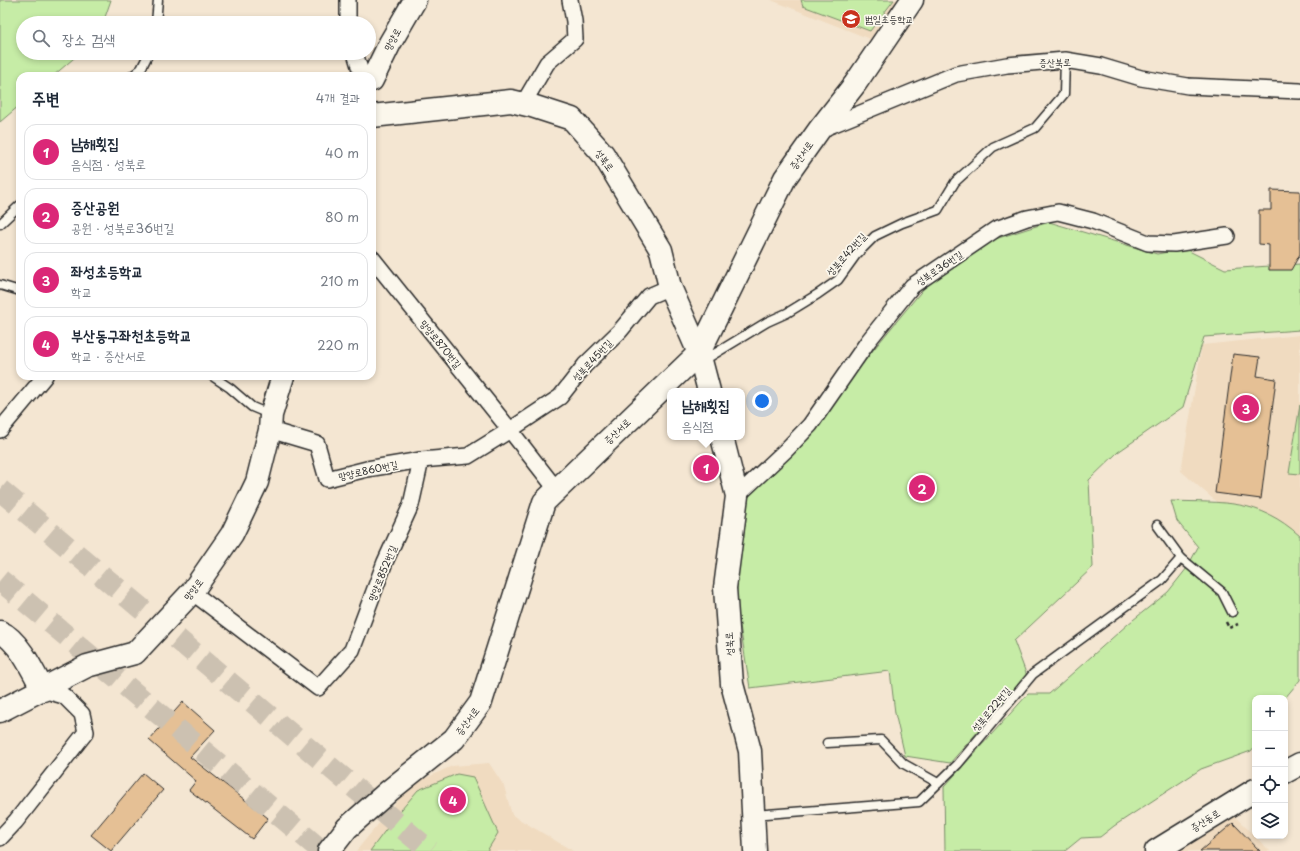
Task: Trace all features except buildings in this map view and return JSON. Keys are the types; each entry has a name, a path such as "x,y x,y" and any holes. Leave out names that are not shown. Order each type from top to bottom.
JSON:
{"street":[{"path":"348,0 348,16"},
{"name":"망양로","path":"376,72 390,43 415,0"},
{"path":"523,104 547,63 574,39 574,21 570,0"},
{"name":"증산서로","path":"329,851 347,828 389,791 454,739 481,702 544,502 699,353 785,178 819,130 855,84 912,0"},
{"path":"357,60 361,72"},
{"name":"증산북로","path":"819,130 956,74 1007,65 1065,60 1101,66 1141,78 1188,86 1300,91"},
{"name":"성북로","path":"376,116 511,102 523,104 572,119 603,154 661,250 670,287 699,353 708,388"},
{"name":"성북로36번길","path":"736,496 786,450 810,425 869,340 912,286 996,229 1027,218 1058,212 1093,221 1148,243 1174,244 1227,236"},
{"name":"망양로870번길","path":"376,263 510,430"},
{"name":"성북로45번길","path":"510,430 560,397 585,365 620,330 649,296 670,287"},
{"path":"0,430 42,380"},
{"name":"망양로","path":"0,711 87,666 135,653 192,592 232,534 257,482 282,380"},
{"name":"망양로860번길","path":"271,422 317,444 327,479 367,469 421,460"},
{"path":"421,460 468,456 510,430 556,490"},
{"name":"성북로","path":"723,440 736,496 725,588 732,684 750,751 755,851"},
{"name":"망양로852번길","path":"192,592 318,688 352,650 385,562 411,505 421,460"},
{"path":"0,632 6,634 26,659 43,690 64,696 82,714 86,732 16,822 0,838"},
{"path":"1288,770 1300,764"},
{"name":"증산동로","path":"1156,851 1252,792"}],"lane":[{"path":"157,16 158,0"},
{"path":"137,72 141,69 146,60"},
{"name":"성북로42번길","path":"699,353 711,356 767,322 786,313 818,294 838,280 856,255 875,236 902,223 938,210 955,182 993,147 1035,128 1064,94 1065,60"},
{"path":"0,224 16,209"},
{"path":"0,285 16,290"},
{"path":"218,380 271,422"},
{"path":"1157,525 1181,558 1222,592 1232,612"},
{"name":"성북로22번길","path":"753,815 919,802 958,764 1033,674 1162,580 1181,558"},
{"path":"827,743 881,740 904,764 938,784"}],"shaded area":[{"name":"범일초등학교","path":"771,0 900,0 870,39"},
{"path":"1300,335 1300,547 1228,512 1181,471 1202,345"},
{"path":"489,763 504,786 512,815 573,851 356,851 411,785 452,766"},
{"path":"1228,810 1252,833 1252,839 1258,839 1270,851 1165,851"}],"green space":[{"path":"0,0 111,0 105,16 16,16 16,60 72,60 58,72 16,72 16,108 0,122"},
{"name":"범일초등학교","path":"801,0 894,0 870,31 803,6"},
{"path":"1049,222 1157,254 1185,249 1225,269 1300,264 1300,330 1204,337 1183,407 1118,452 1089,480 1093,567 1014,641 1027,676 950,763 905,756 895,713 890,671 750,688 736,600 745,495 793,454 874,349 929,282 992,240"},
{"path":"1300,405 1300,474 1289,473"},
{"path":"1171,501 1224,503 1240,505 1270,515 1285,524 1300,536 1300,680 1288,695 1252,695 1252,750 1201,769 1114,826 1100,837 1081,838 1065,851 945,851 944,787 1028,694 1049,694 1128,624 1168,592 1187,568 1198,547 1177,521"},
{"path":"457,774 473,777 498,833 487,851 370,851 396,816 418,790"}],"tunnel":[{"path":"0,490 430,851"},
{"path":"0,580 322,851"}],"place":[{"name":"범일초등학교","path":"851,19"},
{"name":"좌성초등학교","path":"1246,408"},
{"name":"남해횟집","path":"706,468"},
{"name":"증산공원","path":"922,488"},
{"name":"부산동구좌천초등학교","path":"453,800"}]}
